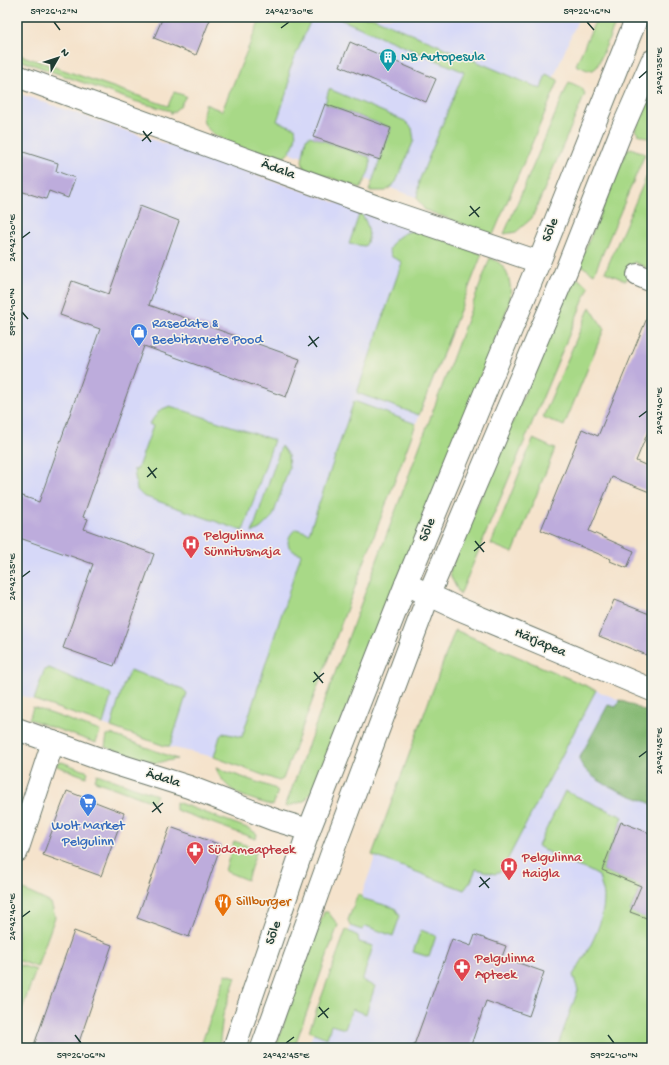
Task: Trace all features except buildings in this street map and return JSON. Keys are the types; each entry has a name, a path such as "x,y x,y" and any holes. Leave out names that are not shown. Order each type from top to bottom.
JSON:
{"main road":[{"name":"Sõle","path":"234,1048 309,830 406,584 539,262 637,17"},
{"name":"Sõle","path":"262,1048 332,853 429,594 566,271 620,134 652,61"},
{"name":"Ädala","path":"17,76 396,214 539,262"},
{"name":"Härjapea","path":"406,584 652,690"},
{"name":"Ädala","path":"17,730 97,758 189,787 275,820 309,830"},
{"path":"17,851 53,742"}],"shaded area":[{"path":"261,17 579,17 492,224 221,128"},
{"name":"Pelgulinna Sünnitusmaja","path":"17,93 482,254 416,424 283,779 279,781 214,757 165,746 17,694"},
{"name":"Pelgulinna Haigla","path":"455,630 652,714 652,1048 308,1048"}],"green space":[{"path":"261,17 312,17 289,71 289,85 277,121 295,128 296,133 294,143 287,155 278,161 237,146 216,136 209,130 203,121 205,104 222,111"},
{"path":"335,17 372,17 541,89 546,74 558,80 493,235 425,210 417,199 419,181 464,72"},
{"path":"597,17 618,17 597,67 593,70 587,70 576,65"},
{"path":"17,54 168,106 174,92 186,96 180,106 171,114 171,111 134,101 17,59"},
{"path":"569,82 582,88 585,94 532,218 516,232 504,234"},
{"path":"329,89 405,121 412,128 414,140 396,182 386,191 369,191 391,128 325,104"},
{"path":"652,92 652,140 638,134 635,130"},
{"path":"310,136 369,157 370,168 361,188 304,169 302,161 306,139"},
{"path":"631,148 645,154 594,274 579,264 627,150"},
{"path":"652,164 652,270 634,262 626,281 605,272"},
{"path":"360,212 365,220 369,233 365,246 349,244"},
{"path":"411,231 419,231 482,254 419,415 357,393 402,262 392,257 389,250 397,238"},
{"path":"490,258 501,265 508,276 510,282 510,302 318,781 305,801 285,807"},
{"path":"574,276 589,287 460,595 451,577 450,570"},
{"path":"590,307 604,329 564,426 543,417"},
{"path":"354,401 416,424 283,779 279,781 214,757 220,736 223,733 242,737 301,554 290,548 288,545 289,539 296,529 309,533"},
{"path":"170,406 274,440 243,531 143,496 137,490 134,469 137,470 153,426 149,424 160,410"},
{"path":"533,439 555,449 513,553 491,544"},
{"path":"281,446 288,455 289,468 273,516 261,528 252,533"},
{"path":"455,630 596,690 502,870 495,874 476,869 471,881 464,890 372,855"},
{"path":"49,668 110,694 111,697 103,724 34,700 44,671"},
{"path":"130,670 183,689 187,693 170,746 165,746 111,727 123,686"},
{"path":"620,700 652,714 652,804 621,792 600,781 591,775 579,759 608,705 616,707"},
{"path":"33,707 100,731 96,743 29,719"},
{"path":"111,734 177,759 156,763 105,747 107,736"},
{"path":"62,762 88,772 86,777 57,766 57,763"},
{"path":"216,768 274,788 278,791 273,806 232,790 226,784"},
{"path":"97,774 157,795 153,802 95,781"},
{"path":"565,791 623,817 602,870 641,886 630,911 652,920 652,1048 631,1046 625,1048 557,1048 578,990 573,975 584,958 598,929 604,897 599,876 588,870 562,861 538,846"},
{"path":"176,802 250,829 257,834 256,839 176,810"},
{"path":"234,841 257,849 247,880 225,871"},
{"path":"17,887 51,903 55,917 37,967 17,960"},
{"path":"358,894 364,899 395,908 400,916 393,936 366,926 362,930 350,926 348,920"},
{"path":"324,912 328,912 338,925 294,1048 275,1048"},
{"path":"346,930 358,936 359,942 373,946 362,981 375,986 366,1014 352,1009 345,1029 331,1025 327,1038 309,1031"},
{"path":"421,930 436,936 429,957 413,952"},
{"path":"17,964 36,970 17,1023"},
{"path":"226,974 236,977 223,1015 219,1048 200,1048"}],"place":[{"name":"NB Autopesula","path":"388,72"},
{"name":"Rasedate & Beebitarvete Pood","path":"139,347"},
{"name":"Pelgulinna Sünnitusmaja","path":"191,559"},
{"name":"Wolt Market Pelgulinn","path":"88,817"},
{"name":"Südameapteek","path":"195,865"},
{"name":"Pelgulinna Haigla","path":"509,881"},
{"name":"Sillburger","path":"223,917"},
{"name":"Pelgulinna Apteek","path":"462,982"}]}
